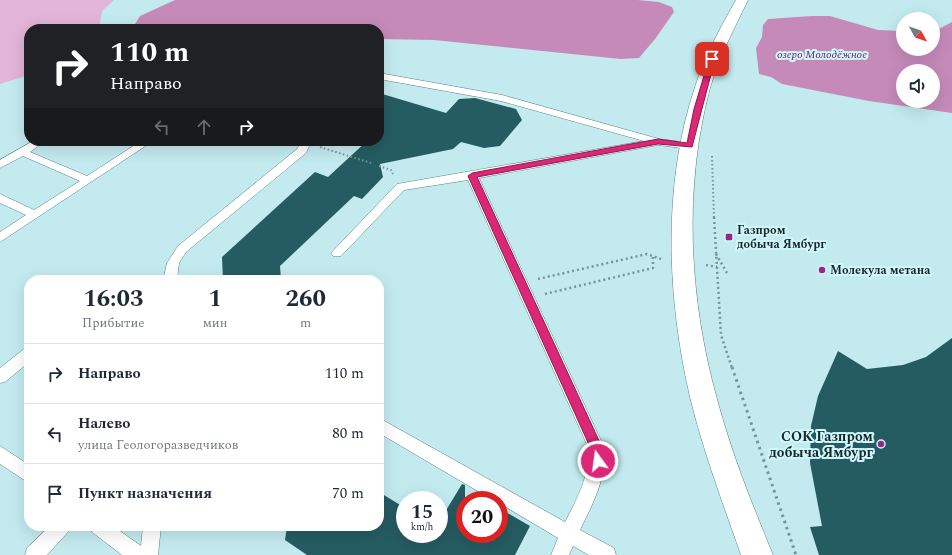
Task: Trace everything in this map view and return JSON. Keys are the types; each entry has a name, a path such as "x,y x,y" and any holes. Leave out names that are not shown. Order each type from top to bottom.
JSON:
{"street":[{"path":"742,0 732,15 712,59 697,109 684,184 683,262 686,308 698,376 720,451 757,555"}],"lane":[{"path":"384,77 502,98 658,142 690,146"},
{"path":"336,253 401,187 472,176 658,142"},
{"path":"0,164 32,146"},
{"path":"0,238 140,146"},
{"path":"170,275 171,266 175,257 182,249 302,151 304,146"},
{"path":"22,152 88,180"},
{"path":"472,176 596,447 598,461 596,475 560,555"},
{"path":"0,198 35,215"},
{"path":"0,377 24,357"},
{"path":"384,428 607,555"},
{"path":"0,454 24,471"},
{"path":"34,555 57,531"},
{"path":"105,531 137,555"},
{"path":"149,555 151,531"}],"path":[{"path":"318,146 371,163"},
{"path":"712,156 711,183 717,267 717,302 721,335 796,555"},
{"path":"521,282 647,254 653,258 717,267"},
{"path":"716,254 728,273"},
{"path":"528,298 653,268 653,258"}],"shaded area":[{"path":"0,0 114,0 102,11 100,24 24,24 24,77 0,84"}],"water":[{"path":"175,0 638,0 659,2 672,7 674,12 655,39 639,58 621,59 434,40 384,39 384,24 135,24 140,16"},
{"name":"озеро Молодёжное","path":"830,16 878,30 896,31 896,56 940,56 940,28 952,22 952,113 917,108 940,108 940,64 896,64 896,105 782,84 771,77 759,74 756,48 762,37 763,25 768,19"}],"building":[{"path":"384,94 446,113 459,99 475,98 516,109 522,120 500,146 484,148 461,142 453,149 380,164 383,177 362,199 354,196 280,266 281,275 223,275 222,257 315,172 328,177 362,146 384,146"},
{"name":"СОК Газпром добыча Ямбург","path":"952,338 952,555 819,555 810,527 822,526 810,463 811,426 818,396 838,351 867,369 903,365 926,357"},
{"path":"462,484 465,485 465,491 458,491"},
{"path":"456,494 456,543 508,543 508,513 530,526 515,555 307,555 285,540 286,531 384,531 384,495 396,502 396,543 448,543 448,507"}],"place":[{"name":"Газпром добыча Ямбург","path":"729,237"},
{"name":"Молекула метана","path":"822,270"},
{"name":"СОК Газпром добыча Ямбург","path":"881,444"}],"route":[{"path":"598,461 596,447 472,176 658,142 690,146 697,109 712,59"}]}
